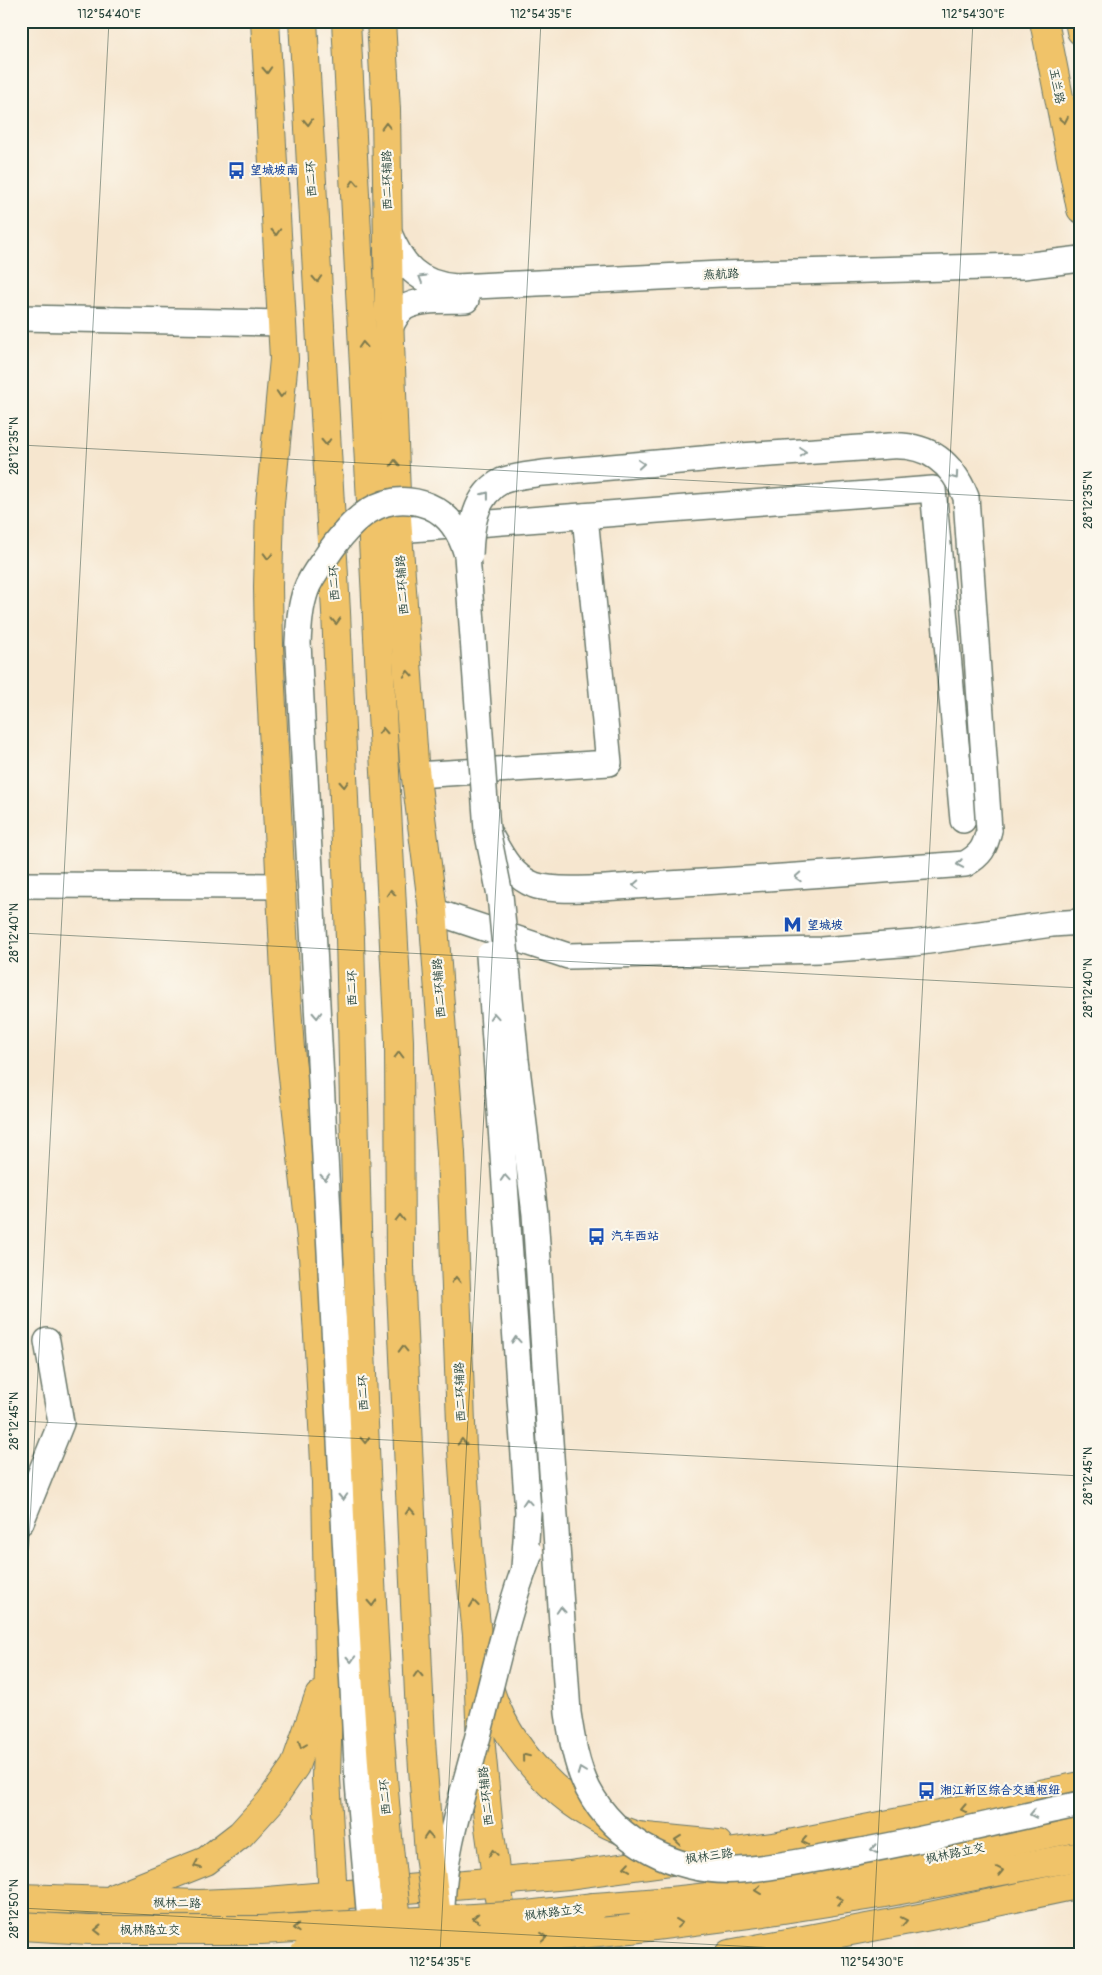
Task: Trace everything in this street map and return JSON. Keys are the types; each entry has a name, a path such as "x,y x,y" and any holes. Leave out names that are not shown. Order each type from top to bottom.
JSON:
{"main road":[{"path":"265,21 284,359 270,504 269,647 286,993 316,1302 326,1482 329,1666 326,1778 333,1896 339,1954"},
{"name":"西二环","path":"302,21 336,612 350,938 358,1269 370,1563 379,1728 388,1833 402,1954"},
{"path":"346,21 399,1041 400,1267 421,1739 429,1855 441,1951"},
{"name":"西二环辅路","path":"381,21 386,110 390,328 398,530 416,775 433,911 451,1153 467,1528 477,1636 481,1747 488,1820 506,1954"},
{"name":"玉兰路","path":"1044,21 1081,209"},
{"path":"1079,21 1081,31"},
{"path":"477,1636 491,1697 511,1737 524,1756 548,1782 567,1798 605,1822 636,1835 721,1844 779,1846"},
{"path":"105,1902 206,1861 241,1834 270,1802 295,1766 329,1666"},
{"name":"枫林三路","path":"333,1896 569,1875 779,1846 1081,1786"},
{"name":"枫林路立交","path":"21,1926 89,1930 261,1930 527,1916 594,1907 664,1902 769,1888 895,1866 1081,1827"},
{"name":"枫林路立交","path":"304,1954 454,1946 631,1929 764,1912 860,1897 1081,1856"},
{"path":"732,1953 784,1949 1081,1884"},
{"name":"枫林二路","path":"21,1898 199,1904 333,1896"}],"street":[{"name":"燕航路","path":"388,230 398,252 416,274 426,281 440,286 456,287 721,274 1023,266 1081,259"},
{"name":"燕航路","path":"390,328 403,309 416,304 438,301 1081,274"},
{"path":"21,318 281,323"},
{"path":"469,575 474,517 487,491 503,481 544,473 725,457 904,445 921,449 936,457 950,468 959,480 966,498 989,830 986,845 977,857 965,864 827,875 577,889 551,888 535,885 522,879 510,869 487,830"},
{"path":"398,530 933,489 963,820"},
{"path":"373,1954 357,1774 298,643 300,614 307,589 318,568 338,538 369,510 386,502 400,499 417,501 438,510 454,525 463,540 469,575 487,830 486,910 528,1512 524,1568"},
{"path":"416,775 609,763 585,516"},
{"path":"487,830 500,895 516,1060 535,1214 567,1703 574,1753 587,1787 597,1804 630,1837 644,1848 681,1863 706,1869 739,1870 776,1866 875,1849 1081,1804"},
{"path":"21,885 282,886"},
{"path":"433,911 568,956 821,950 904,944 1052,924 1081,922"},
{"path":"21,1522 61,1423 47,1341"},
{"path":"441,1951 443,1897 454,1822 524,1568 554,1487"}],"place":[{"name":"望城坡南","path":"236,170"},
{"name":"望城坡","path":"793,925"},
{"name":"汽车西站","path":"597,1236"},
{"name":"湘江新区综合交通枢纽","path":"926,1790"}]}
